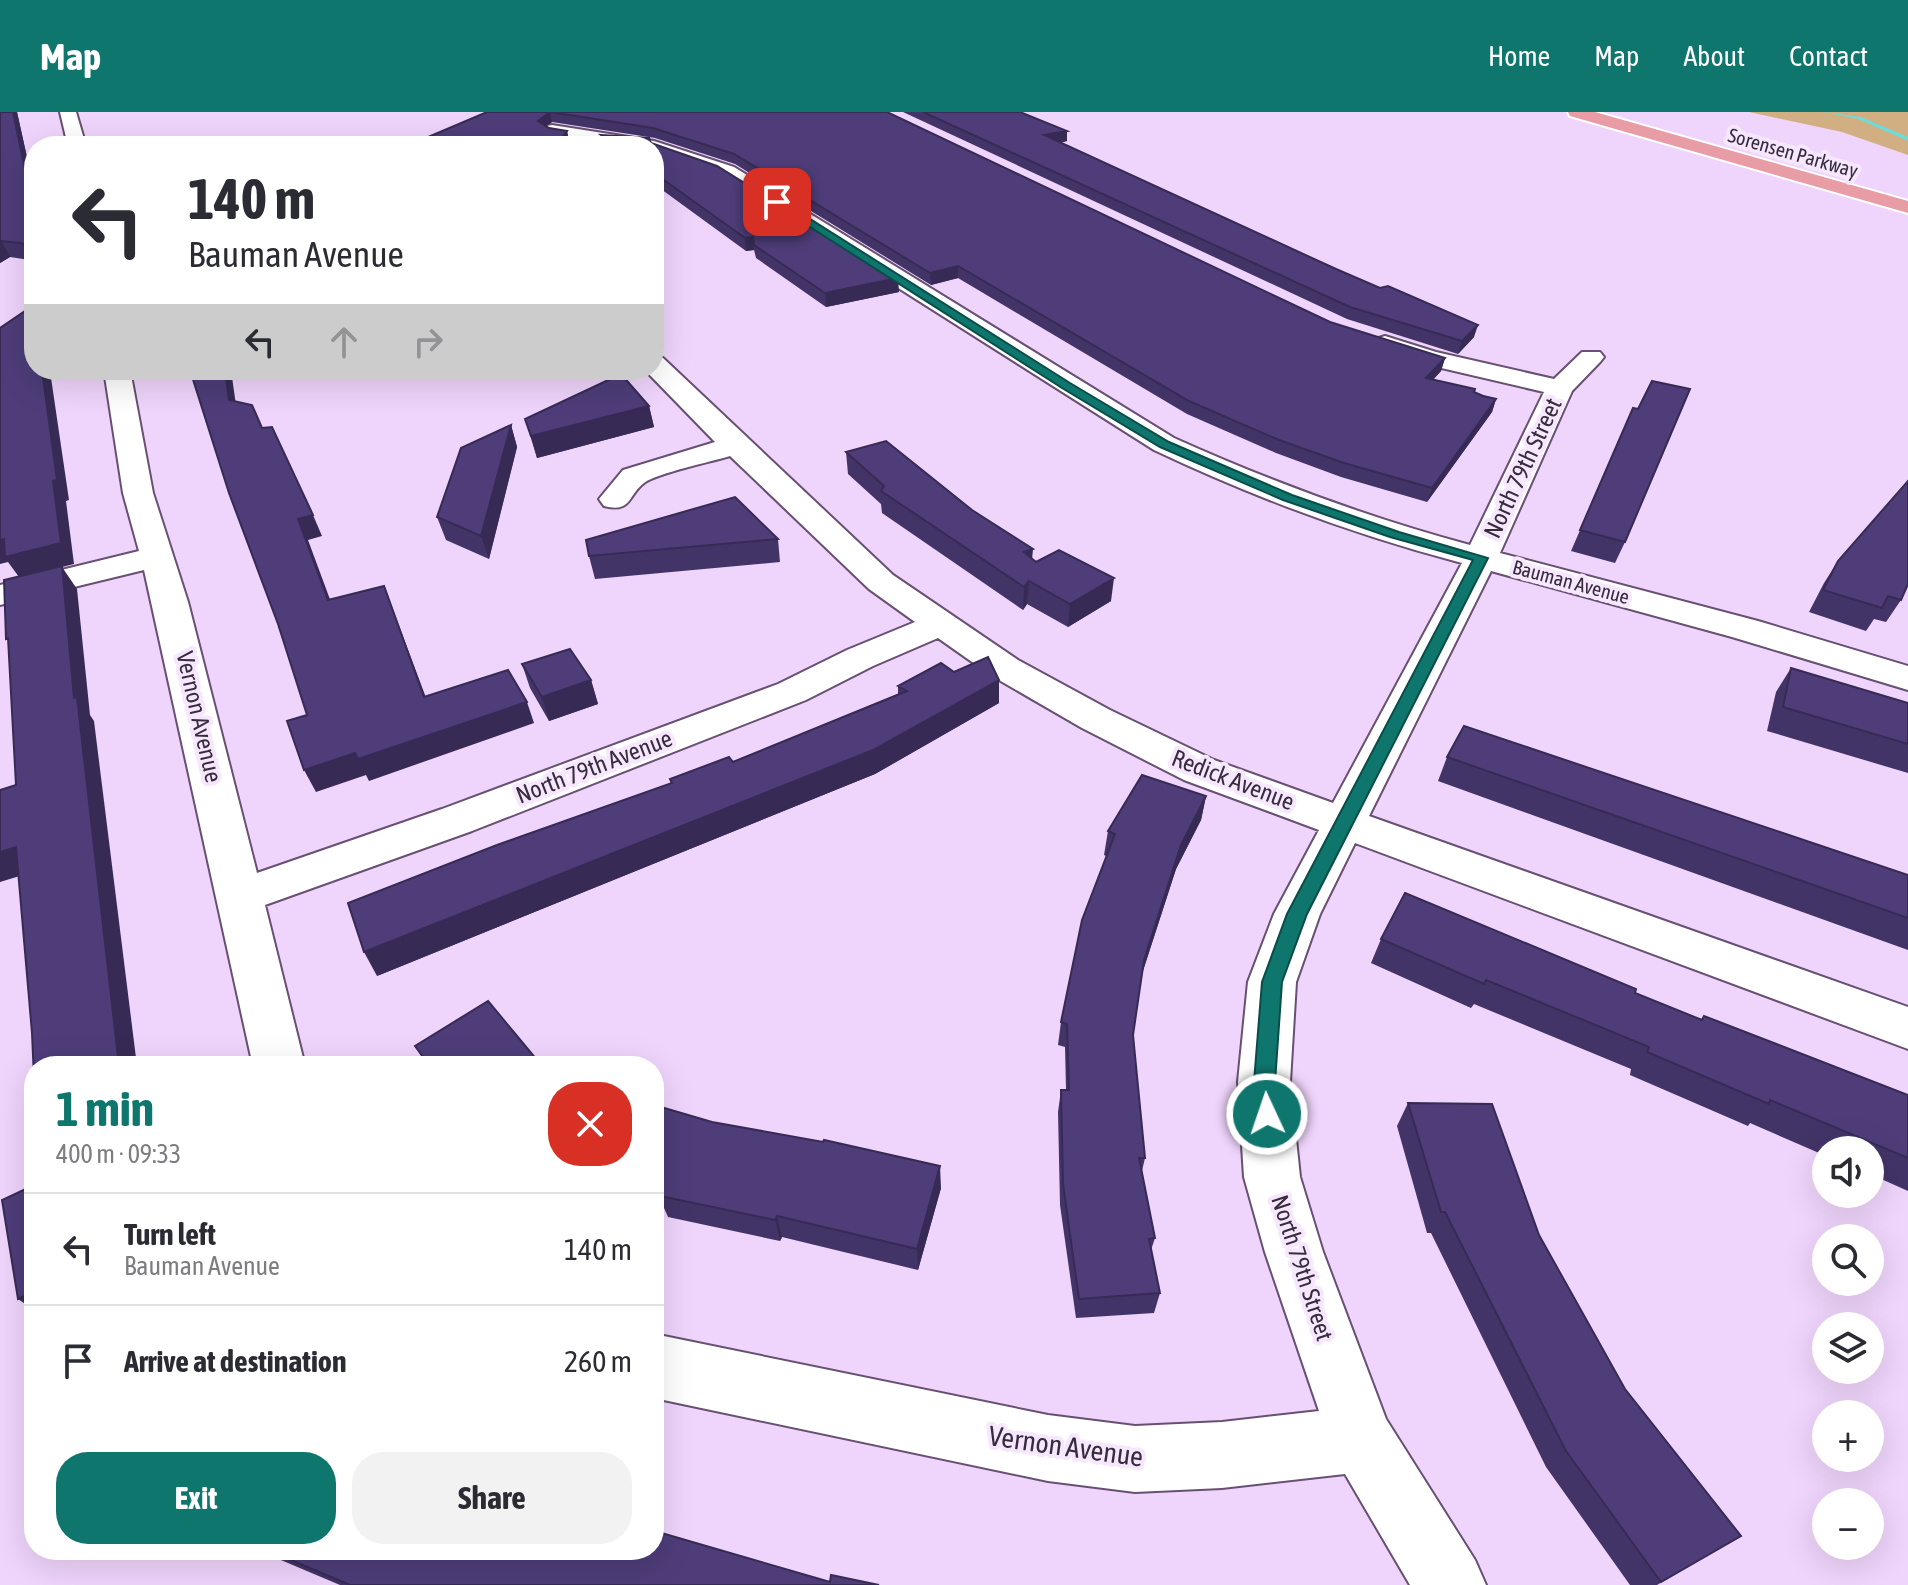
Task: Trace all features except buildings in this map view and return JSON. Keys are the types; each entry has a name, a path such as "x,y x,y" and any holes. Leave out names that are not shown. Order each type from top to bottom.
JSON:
{"main road":[{"name":"Sorensen Parkway","path":"1576,112 1908,207"},
{"name":"Sorensen Parkway","path":"1612,112 1908,195"}],"street":[{"path":"68,112 74,136"},
{"name":"Bauman Avenue","path":"571,136 546,133 579,115"},
{"name":"Bauman Avenue","path":"664,150 727,171 1164,444 1298,501 1394,535 1745,629 1908,678"},
{"path":"1362,336 1429,358 1560,388"},
{"name":"North 79th Street","path":"1361,1439 1294,1252 1272,1177 1264,1082 1272,982 1297,914 1481,558 1560,388 1591,357"},
{"name":"Redick Avenue","path":"664,374 881,582 1005,668 1096,719 1199,770 1908,1028"},
{"name":"Vernon Avenue","path":"119,380 138,493 159,556 277,1056"},
{"path":"615,499 634,476 735,445"},
{"path":"0,595 159,556"},
{"name":"North 79th Avenue","path":"241,896 457,820 792,692 860,658 942,624"},
{"name":"Vernon Avenue","path":"664,1368 1048,1448 1135,1459 1222,1455 1361,1439"},
{"path":"1361,1439 1450,1585"}],"shaded area":[{"path":"1749,112 1908,112 1908,155 1842,132"}],"waterway":[{"path":"1826,112 1859,118 1908,139"}],"route":[{"path":"777,202 1164,444 1288,497 1394,535 1481,558 1297,914 1272,982 1264,1082 1267,1114"}]}
